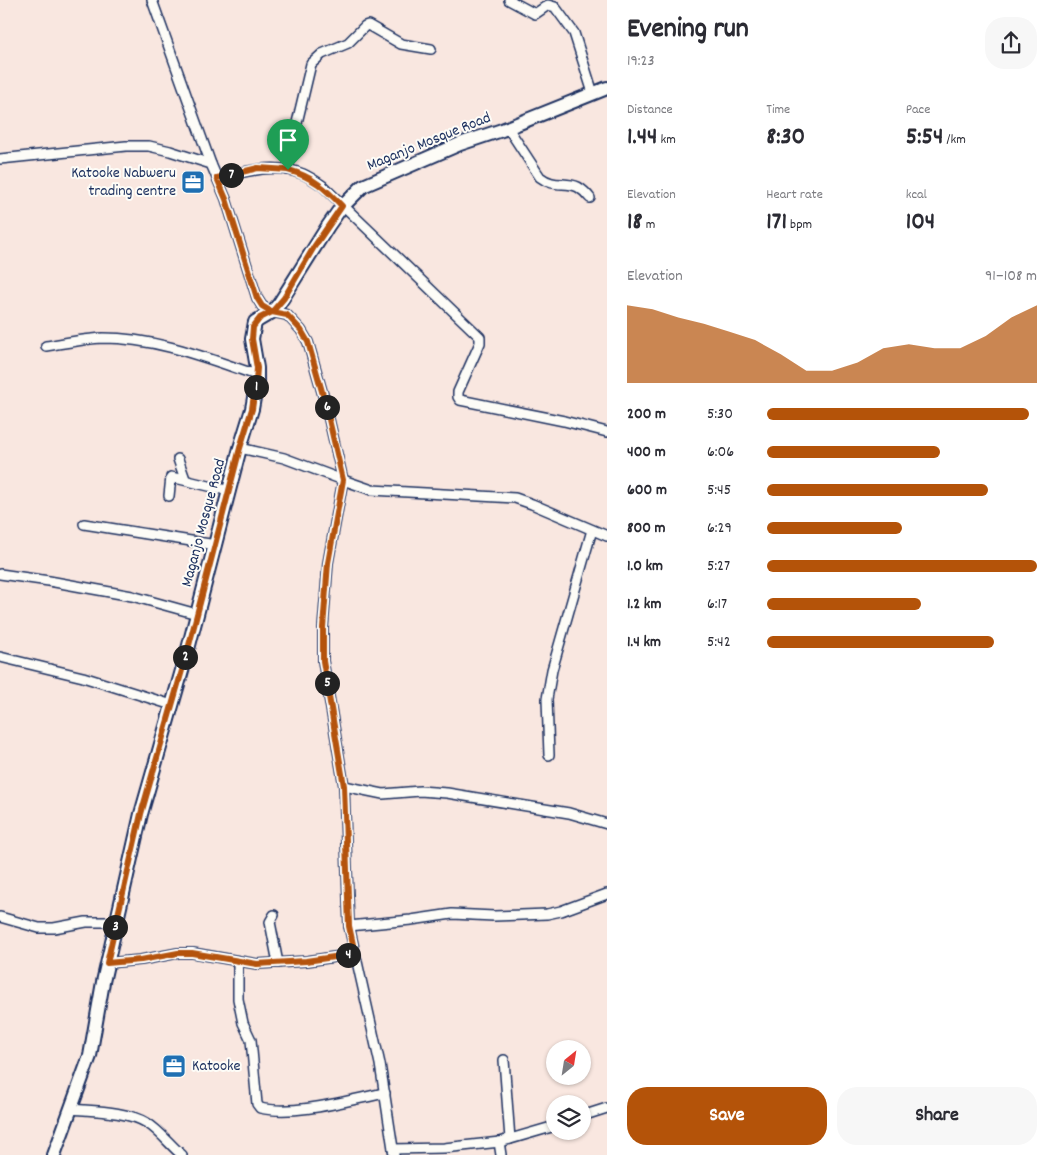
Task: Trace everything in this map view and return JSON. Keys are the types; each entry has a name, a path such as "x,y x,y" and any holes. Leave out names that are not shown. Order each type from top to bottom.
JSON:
{"street":[{"path":"152,0 211,164 226,199 257,298 262,306 272,312 287,315 301,330 308,342 325,402 343,480 328,563 323,661 344,786 349,926 377,1048 393,1152 499,1142 546,1129"},
{"path":"509,0 535,14 548,5 555,7 574,34 594,93"},
{"path":"288,170 306,81 311,64 316,58 348,43 368,25 401,44 431,49"},
{"name":"Maganjo Mosque Road","path":"54,1155 90,1056 107,963 141,814 252,409 256,375 252,339 253,327 260,318 272,312 284,298 314,247 342,206 354,193 371,182 460,144 508,128 607,88"},
{"path":"508,128 540,177 546,182 553,184 576,186 584,190 590,198"},
{"path":"0,159 126,146 149,146 170,150 211,164"},
{"path":"217,178 258,168 288,170 303,174 323,186 480,337 480,343 458,392 460,400 564,421 607,432"},
{"path":"46,346 103,338 146,341 167,345 256,375"},
{"path":"240,448 284,458 372,490 515,498 607,536"},
{"path":"178,459 185,479"},
{"path":"169,496 171,477 230,491"},
{"path":"84,524 216,545"},
{"path":"549,755 547,699 552,670 592,530"},
{"path":"0,574 132,596 197,614"},
{"path":"0,657 83,677 172,705"},
{"path":"344,786 383,794 420,791 447,793 569,813 607,824"},
{"path":"349,926 452,914 494,916 541,915 561,911 607,894"},
{"path":"274,915 270,922 278,963"},
{"path":"0,917 39,928 54,928 86,922 116,922"},
{"path":"107,963 141,960 178,953 192,953 257,964 355,954"},
{"path":"238,962 238,999 243,1023 252,1040 257,1104 260,1108 313,1108 385,1093"},
{"path":"504,1060 510,1139"},
{"path":"591,1113 607,1108"},
{"path":"71,1109 117,1114 140,1120 156,1130 182,1155"},
{"path":"499,1142 502,1155"}],"place":[{"name":"Katooke Nabweru trading centre","path":"193,182"},
{"name":"Katooke","path":"174,1066"}],"route":[{"path":"288,170 258,168 217,178 226,199 257,298 262,306 272,312 287,315 294,321 308,342 325,402 343,480 328,563 323,628 323,661 343,776 349,926 355,954 306,961 257,964 192,953 178,953 141,960 107,963 141,814 187,653 255,396 257,368 252,339 253,327 260,318 272,312 284,298 314,247 342,206 323,186 303,174 288,170"}]}
